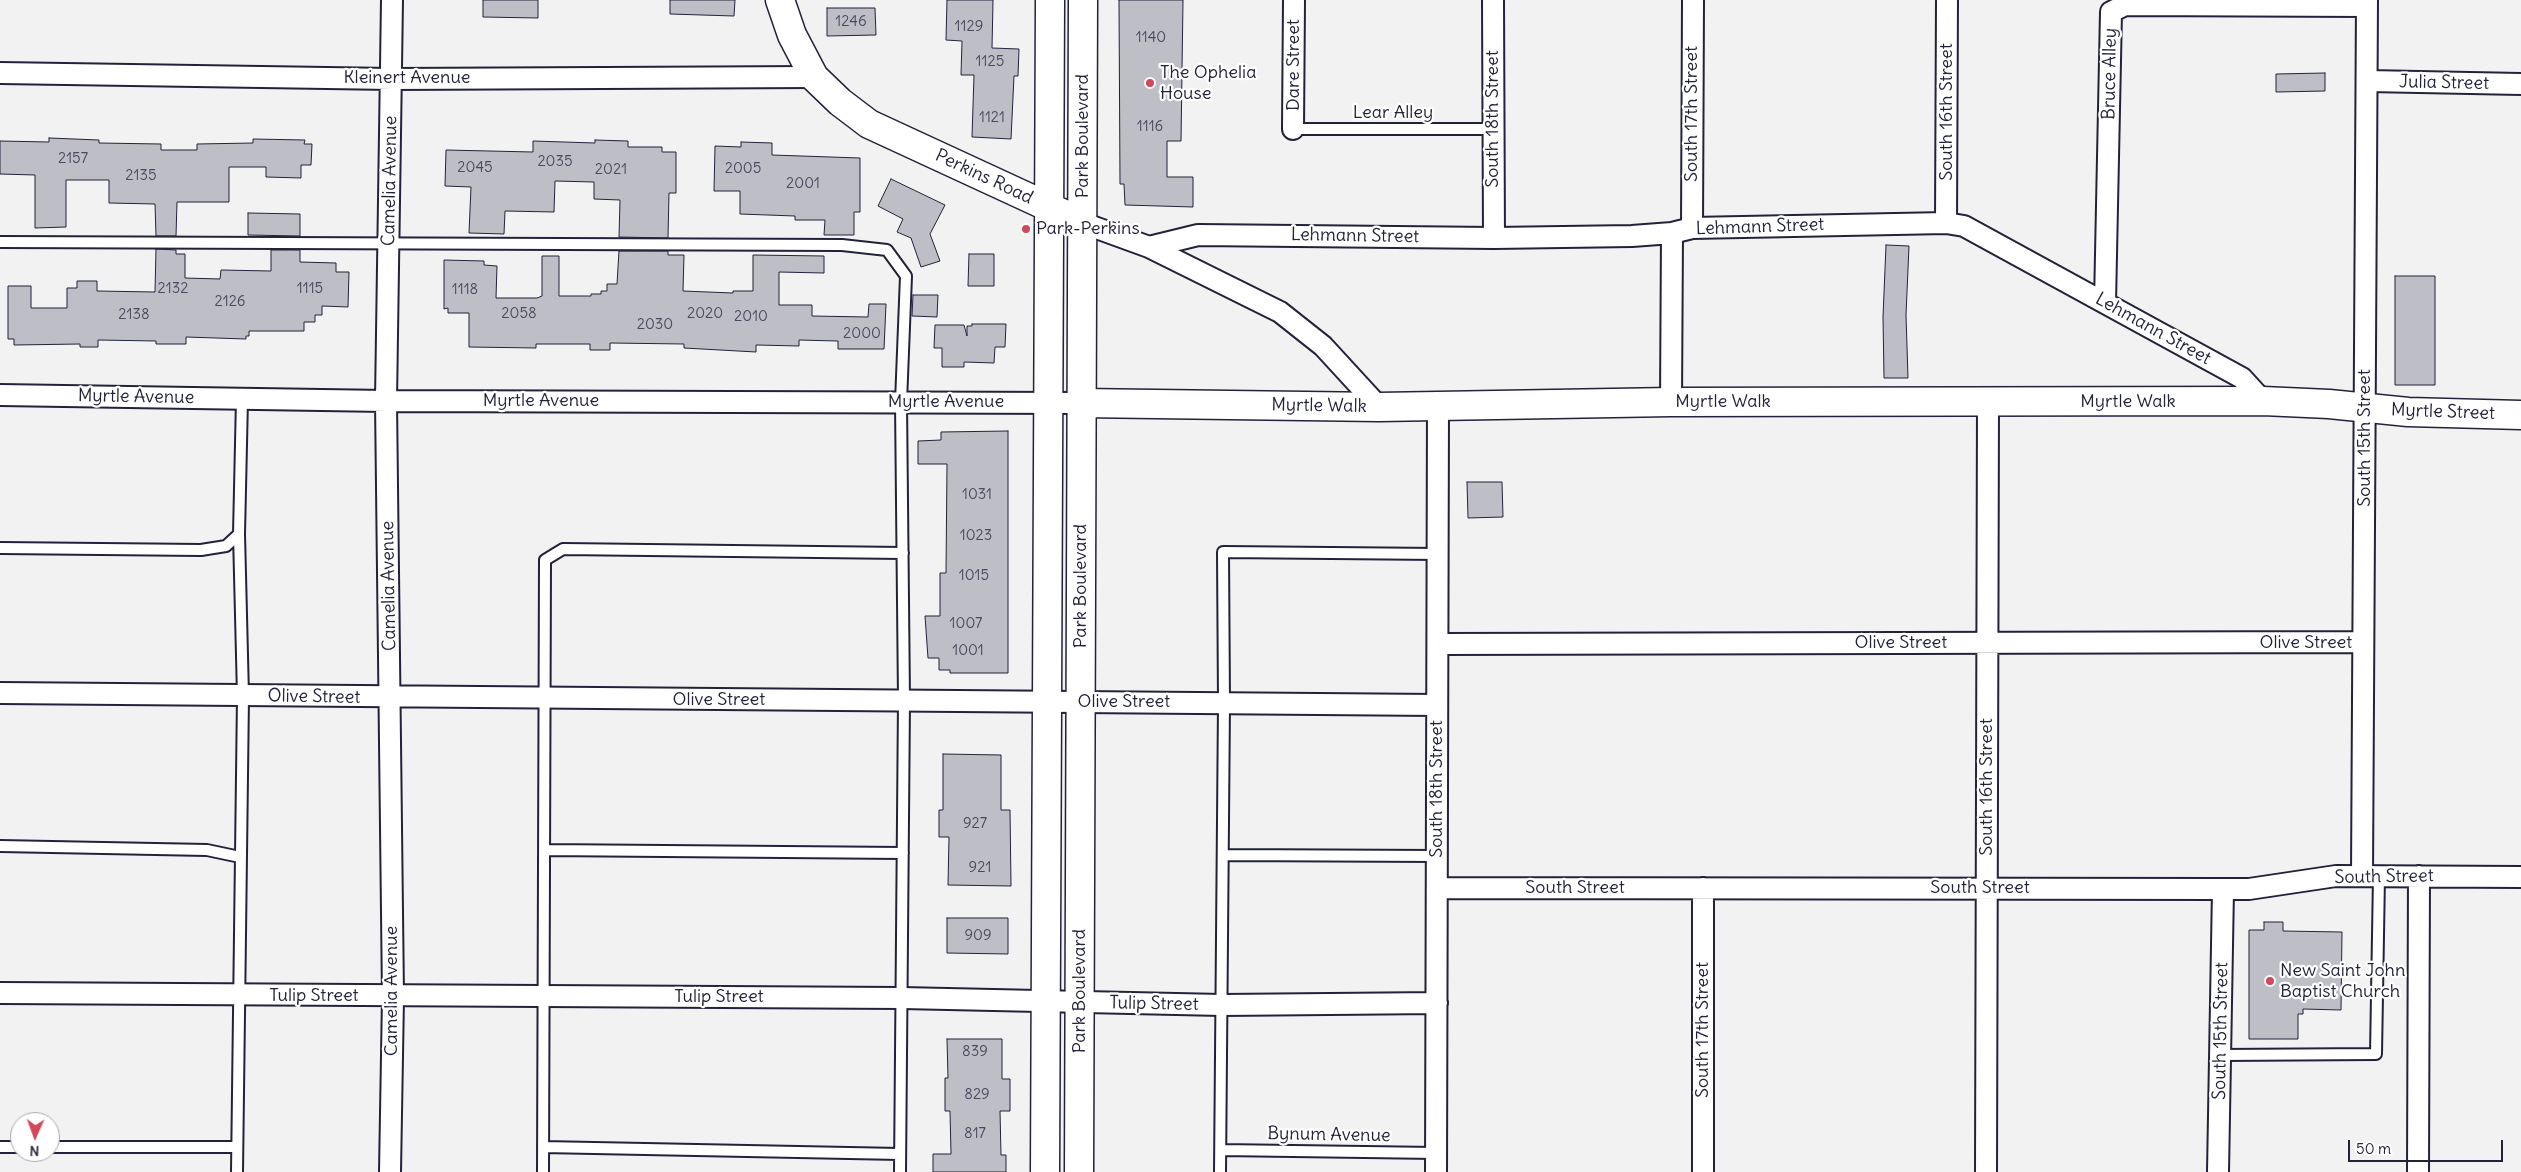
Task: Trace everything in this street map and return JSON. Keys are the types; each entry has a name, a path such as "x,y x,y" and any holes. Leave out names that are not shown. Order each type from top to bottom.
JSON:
{"street":[{"name":"Camelia Avenue","path":"390,1172 393,997 391,698 386,401 392,0"},
{"name":"Perkins Road","path":"780,0 792,35 814,76 840,102 869,124 1083,223 1149,247 1280,312 1323,346 1379,407"},
{"path":"1045,1172 1050,0"},
{"name":"Park Boulevard","path":"1079,1172 1083,0"},
{"name":"Dare Street","path":"1293,129 1294,0"},
{"name":"South 18th Street","path":"1493,0 1494,238"},
{"name":"South 17th Street","path":"1692,228 1693,0"},
{"name":"South 16th Street","path":"1946,223 1947,0"},
{"name":"South 15th Street","path":"2367,3 2363,642 2371,876"},
{"name":"Bruce Alley","path":"2105,303 2111,12 2125,5 2367,3"},
{"name":"Kleinert Avenue","path":"0,73 392,79 814,76"},
{"name":"Julia Street","path":"2368,81 2521,84"},
{"name":"Lehmann Street","path":"1149,247 1198,234 1494,238 1632,236 1672,233 1692,228 1946,223 1964,226 2242,378 2263,402"},
{"path":"1671,402 1672,233"},
{"name":"Myrtle Avenue","path":"0,395 386,401 1082,403"},
{"name":"Myrtle Walk","path":"1082,403 1379,407 1671,402 2263,402 2329,404 2365,409"},
{"name":"South 16th Street","path":"1986,1172 1988,403"},
{"name":"South 18th Street","path":"1436,1162 1439,644 1438,405"},
{"name":"Myrtle Street","path":"2365,409 2521,415"},
{"name":"Olive Street","path":"1439,644 2363,642"},
{"name":"Olive Street","path":"0,693 391,698 1438,705"},
{"name":"South Street","path":"1437,888 2250,889 2336,876 2521,877"},
{"path":"2418,1172 2419,876"},
{"name":"South 17th Street","path":"1704,888 1704,1172"},
{"name":"South 15th Street","path":"2218,1172 2223,889"},
{"name":"Tulip Street","path":"0,994 902,998 1222,1005 1437,1003"}],"lane":[{"name":"Lear Alley","path":"1293,129 1493,129"},
{"path":"0,242 842,245 887,250 906,276 902,402 904,700 900,1172"},
{"path":"237,1172 243,696 239,534 242,399"},
{"path":"0,548 201,550 226,546 239,534"},
{"path":"543,1172 545,560 563,550 903,553"},
{"path":"1220,1172 1224,703 1223,552 1439,554"},
{"path":"0,846 207,850 240,857"},
{"path":"545,850 903,853"},
{"path":"1223,855 1437,856"},
{"path":"2220,1055 2376,1054 2371,876"},
{"path":"60,1147 237,1147"},
{"path":"543,1147 900,1154"},
{"name":"Bynum Avenue","path":"1221,1150 1436,1162"}],"building":[{"path":"483,0 538,0 538,18 483,17"},
{"path":"670,0 735,0 734,16 670,14"},
{"path":"947,0 993,0 992,48 1019,49 1018,76 1014,76 1011,139 972,137 974,75 961,75 962,41 946,40"},
{"path":"1119,0 1183,0 1181,141 1167,141 1167,177 1193,177 1193,207 1125,205 1124,184 1120,184"},
{"path":"827,8 875,8 876,35 827,36"},
{"path":"2325,73 2325,91 2276,92 2276,74"},
{"path":"49,138 99,140 99,143 161,144 161,150 197,150 197,144 253,143 253,139 305,140 304,144 312,144 311,165 301,165 301,178 266,177 266,167 229,167 229,202 177,202 176,236 156,236 155,204 109,203 109,180 66,180 66,227 35,228 35,175 0,174 0,141 49,142"},
{"path":"595,140 628,141 628,147 662,147 662,152 676,152 676,193 669,193 668,238 619,237 620,200 594,199 594,182 555,181 554,212 505,211 504,234 469,233 471,187 445,186 446,150 533,152 533,141 595,143"},
{"path":"741,142 772,143 772,155 860,158 860,212 854,212 854,235 824,235 825,220 795,220 795,216 740,214 740,191 714,191 715,146 741,147"},
{"path":"891,179 945,205 930,234 940,261 921,267 911,238 897,232 903,219 878,206"},
{"path":"248,213 300,214 300,236 248,235"},
{"path":"1886,245 1909,246 1906,315 1908,378 1884,378 1883,317"},
{"path":"156,249 176,250 176,254 185,254 185,278 220,279 221,270 271,271 271,250 300,250 300,262 336,263 336,272 349,272 348,307 322,306 322,315 315,315 315,322 304,322 304,331 249,331 249,336 246,336 246,339 186,337 186,344 156,344 156,341 98,340 98,347 80,347 80,344 14,345 14,339 8,339 8,286 31,286 31,308 67,308 67,288 77,288 77,281 97,281 97,291 155,292"},
{"path":"619,251 668,251 668,255 684,255 683,291 733,293 733,291 753,291 753,255 824,256 824,273 779,272 779,305 812,305 812,316 868,317 869,304 886,304 884,349 838,349 838,341 799,340 799,346 756,345 756,352 684,348 684,344 610,343 610,350 590,350 590,344 536,344 536,348 469,347 469,313 448,313 448,308 444,309 444,260 484,261 484,265 497,266 496,298 537,298 542,296 542,256 559,256 559,296 591,296 591,294 601,294 601,291 607,291 607,284 617,284"},
{"path":"969,254 994,254 994,286 968,286"},
{"path":"2395,276 2435,276 2435,385 2395,385"},
{"path":"913,295 938,295 937,317 912,316"},
{"path":"972,324 1006,324 1005,347 995,347 994,363 964,362 964,367 942,367 942,348 934,348 935,325 964,325 967,336 967,326 972,326"},
{"path":"1008,431 1008,673 950,673 950,670 939,670 939,658 928,658 925,616 940,616 940,573 946,573 947,464 918,464 918,441 941,440 941,432"},
{"path":"1467,482 1502,482 1503,517 1468,518"},
{"path":"943,754 1001,755 1001,810 1010,810 1011,886 948,885 949,837 939,837 939,810 943,810"},
{"path":"947,918 1008,918 1008,954 947,953"},
{"path":"2264,922 2283,922 2283,931 2342,932 2341,1010 2303,1009 2303,1014 2298,1014 2298,1039 2249,1039 2249,930 2264,930"},
{"path":"947,1039 1002,1039 1002,1079 1010,1079 1010,1111 1000,1111 1001,1155 1006,1155 1006,1172 933,1172 933,1154 951,1154 950,1111 945,1111 945,1078 948,1078"}],"place":[{"name":"The Ophelia House","path":"1150,83"},
{"name":"Park-Perkins","path":"1026,229"},
{"name":"New Saint John Baptist Church","path":"2270,981"}]}
